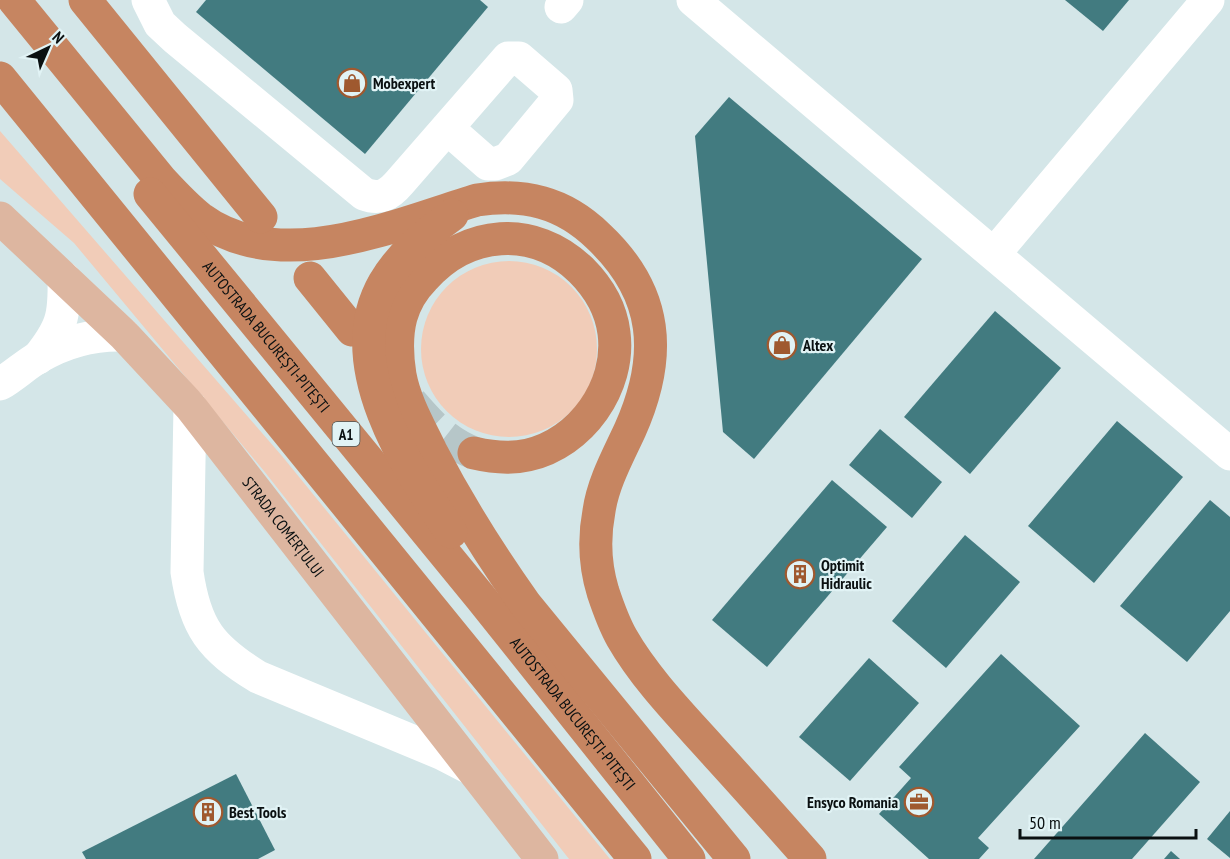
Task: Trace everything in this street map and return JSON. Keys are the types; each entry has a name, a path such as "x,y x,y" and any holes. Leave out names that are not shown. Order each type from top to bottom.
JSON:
{"highway":[{"path":"14,0 178,199 201,218 223,231 246,239 269,243 298,245 337,241 477,200 499,197 526,198 549,204 570,214 592,230 617,254 635,280 646,309 651,336 648,368 641,401 599,509 595,541 603,590 621,638 651,678 810,859"},
{"path":"85,0 261,217"},
{"name":"AUTOSTRADA BUCUREȘTI-PITEȘTI","path":"0,11 481,598 689,859"},
{"path":"0,78 635,859"},
{"path":"0,100 21,125 98,198"},
{"path":"477,200 455,213 417,242 400,260 383,285 372,314 369,336 370,366 378,398 388,425 412,471 452,534 697,844 706,859"},
{"path":"474,453 507,457 527,455 547,449 584,422 605,390 612,372 615,353 614,332 609,311 601,294 589,278 570,261 530,241 510,238 476,242 459,249 446,258 421,281 402,315 398,335 398,354 404,391 414,416 469,521 508,580 734,859"},
{"path":"310,278 352,330"}],"main road":[{"name":"STRADA COMERȚULUI","path":"0,218 124,335 190,406 542,859"}],"street":[{"path":"148,0 155,17 175,38 364,194 378,197 393,191 447,128"},
{"path":"693,0 1230,454"},
{"path":"994,254 1208,0"},
{"path":"38,358 54,339 62,320 65,301 64,278"},
{"path":"0,384 38,358 67,343 88,336 124,335"},
{"path":"190,406 187,572 190,596 198,619 209,639 231,661 258,677 443,754 472,769"}],"shaded area":[{"path":"0,131 282,456 610,859 569,859 264,471 74,243 0,179"},
{"path":"509,261 543,268 558,276 571,287 582,300 590,315 597,349 590,383 582,398 571,411 558,422 543,430 509,437 475,430 460,422 447,411 436,398 428,383 421,349 428,315 436,300 447,287 460,276 475,268"}],"building":[{"name":"Mobexpert","path":"206,0 480,0 488,7 365,154 196,12"},
{"path":"1065,0 1129,0 1103,31"},
{"name":"Altex","path":"729,97 922,259 754,459 723,432 695,136"},
{"path":"995,311 1061,368 970,474 904,417"},
{"path":"1117,421 1183,477 1094,583 1028,526"},
{"path":"880,429 942,482 912,518 849,465"},
{"name":"Optimit Hidraulic","path":"832,480 887,527 767,667 712,620"},
{"path":"1210,500 1230,517 1230,611 1187,662 1120,606"},
{"path":"965,535 1020,582 946,668 892,621"},
{"path":"1001,654 1080,726 978,838 989,848 979,859 929,859 879,814 911,778 899,767"},
{"path":"869,658 919,703 850,781 799,737"},
{"path":"1145,733 1200,782 1132,859 1034,859"},
{"name":"Best Tools","path":"236,774 275,850 258,859 86,859 82,852"},
{"path":"1230,811 1230,858 1207,839"},
{"path":"1171,851 1180,859 1164,859"}],"tunnel":[{"path":"411,402 447,438 474,453"}],"place":[{"name":"Mobexpert","path":"352,83"},
{"name":"Altex","path":"782,345"},
{"name":"Optimit Hidraulic","path":"800,574"},
{"name":"Ensyco Romania","path":"919,802"},
{"name":"Best Tools","path":"208,812"}]}
